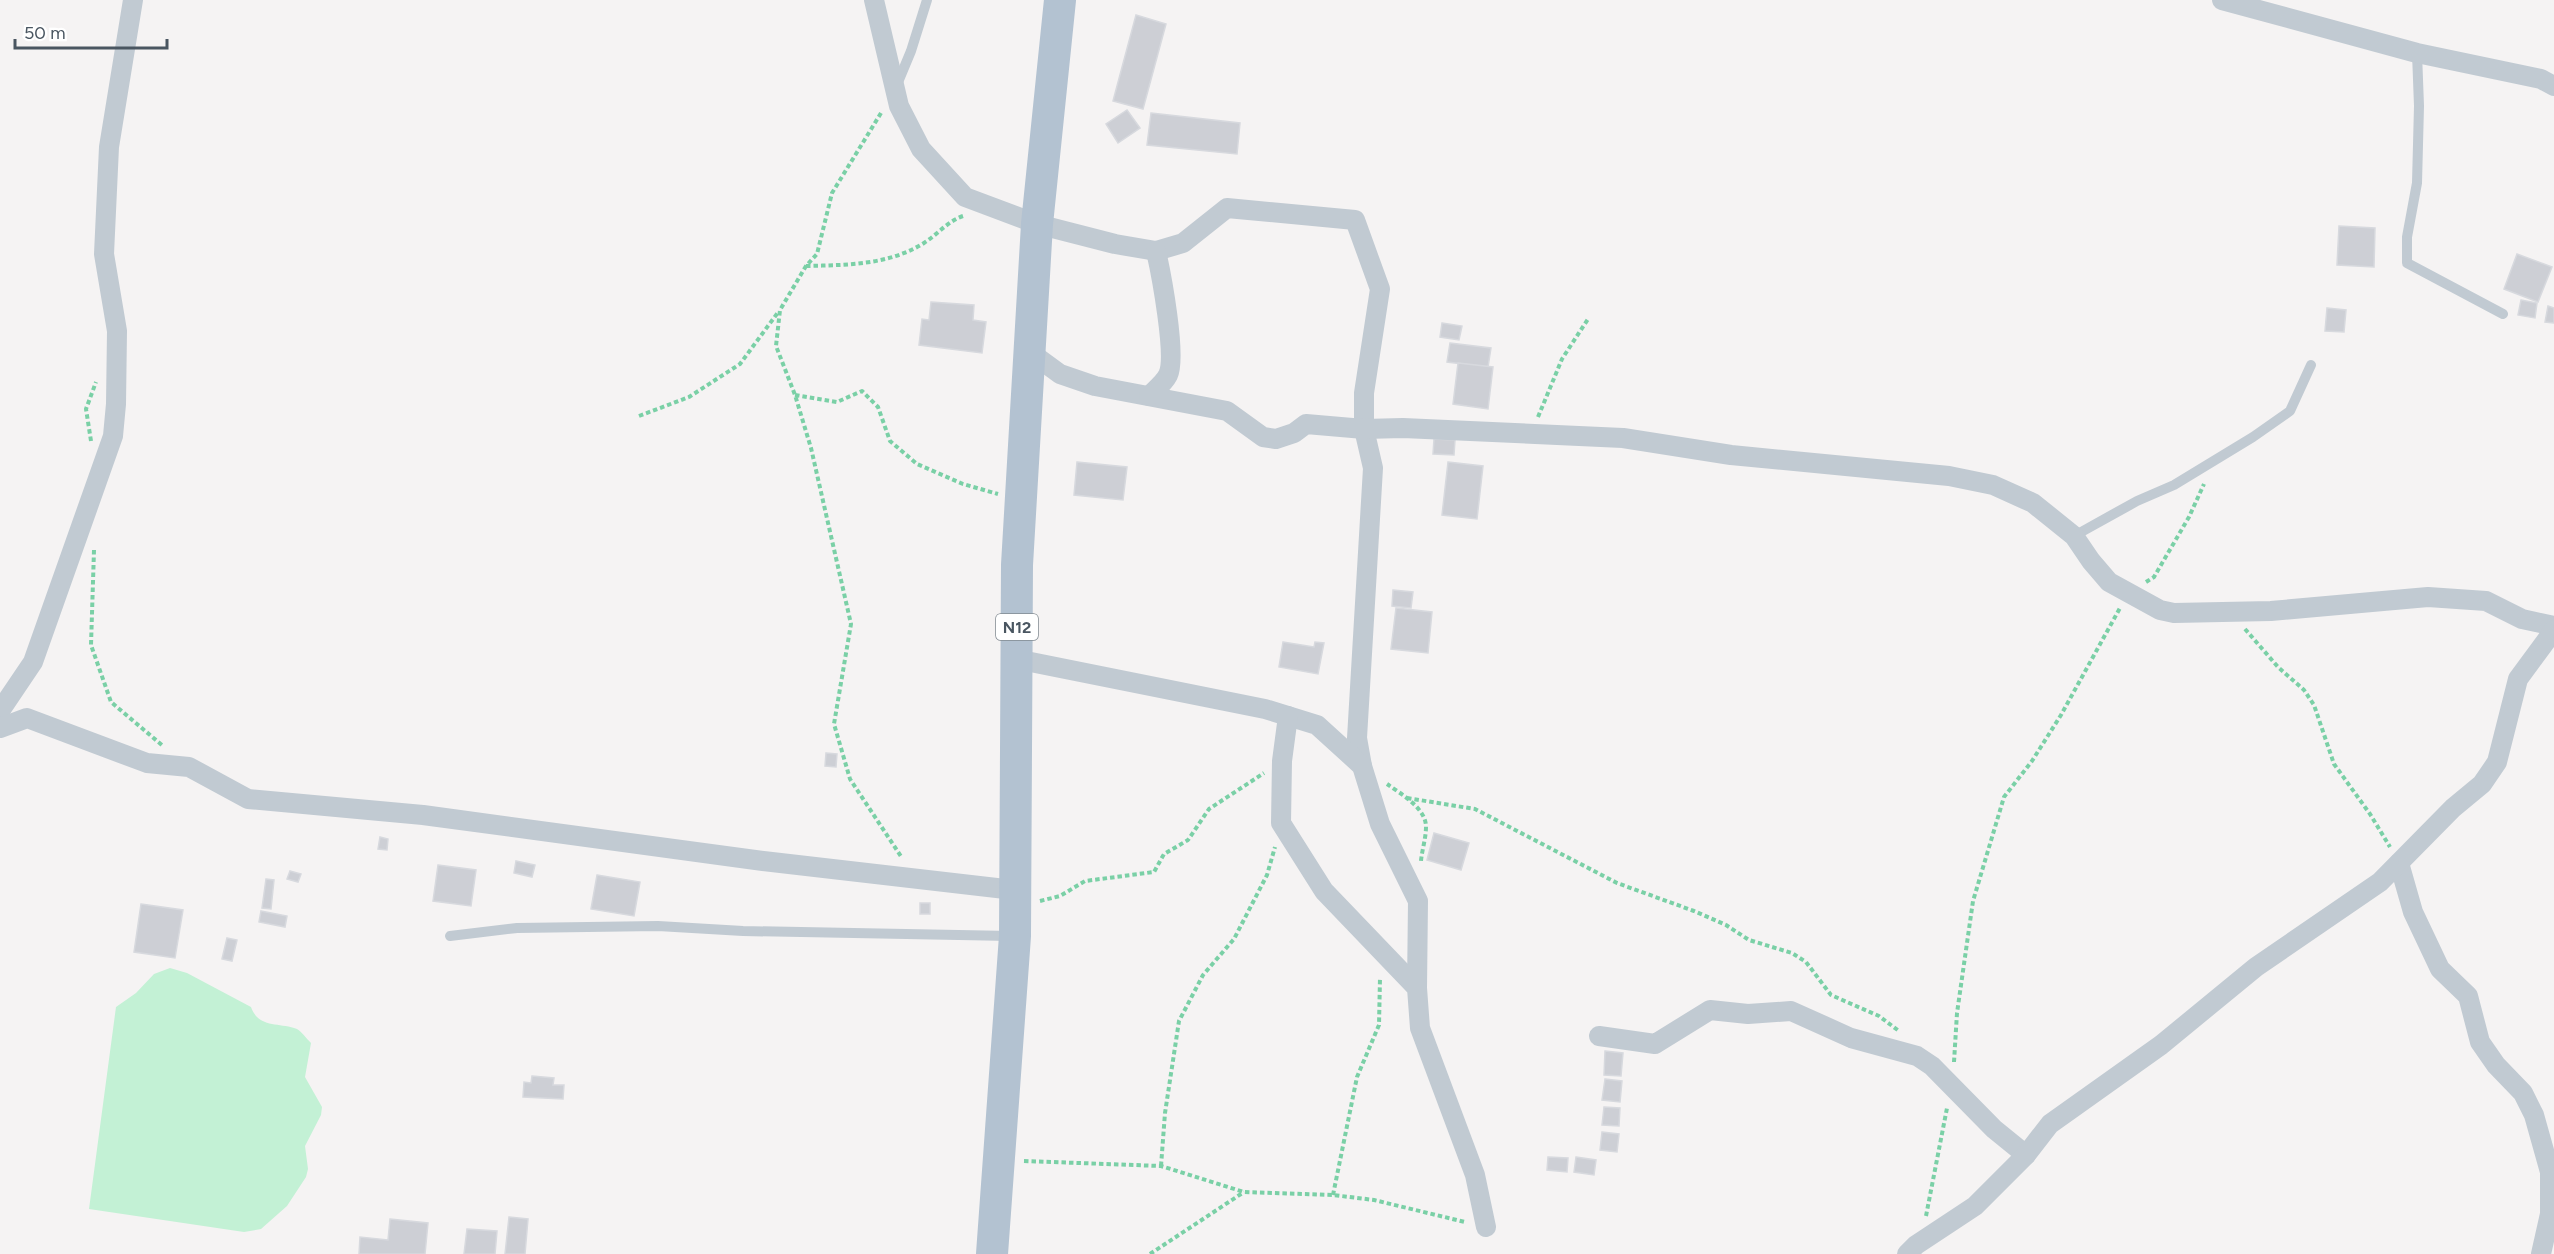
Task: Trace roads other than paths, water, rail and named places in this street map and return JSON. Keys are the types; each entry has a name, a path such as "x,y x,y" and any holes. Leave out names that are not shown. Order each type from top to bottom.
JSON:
{"main road":[{"name":"N12","path":"992,1254 1014,911 1016,659 1021,501 1037,224 1060,0"}],"street":[{"path":"0,711 33,662 113,436 117,331 104,254 109,147 133,0"},
{"path":"874,0 899,106 921,149 965,197 1037,224 1115,244 1156,251 1183,243 1227,208 1354,220 1380,289 1364,393 1364,429 1373,468 1357,738 1362,766 1380,824 1418,901 1417,988 1420,1028 1475,1175 1486,1227"},
{"path":"2222,0 2417,53 2541,80 2554,86"},
{"path":"1149,396 1168,375 1171,359 1162,276 1156,251"},
{"path":"1030,352 1060,374 1095,386 1227,411 1263,437 1276,439 1294,433 1305,424 1364,429 1403,428 1623,438 1731,455 1949,476 1993,485 2032,503 2074,536 2109,582 2160,610 2174,613 2231,613 2428,597 2486,601 2522,619 2554,628 2518,679 2497,762 2482,784 2453,808 2380,882 2256,967 2170,1038 2050,1124 2026,1155 1975,1206 1923,1240 1907,1254"},
{"path":"1016,659 1317,724 1362,766"},
{"path":"1288,716 1282,761 1281,823 1324,891 1417,988"},
{"path":"0,728 27,718 147,764 189,767 248,799 423,815 763,861 916,879 1014,911"},
{"path":"2399,863 2413,912 2440,969 2468,996 2480,1042 2496,1065 2523,1093 2534,1115 2550,1172 2550,1214 2541,1254"},
{"path":"1599,1036 1655,1044 1710,1010 1748,1014 1791,1011 1851,1038 1917,1056 1932,1066 1994,1129 2026,1155"}],"lane":[{"path":"895,88 911,51 927,0"},
{"path":"2417,53 2418,183 2407,237 2407,263 2503,314"},
{"path":"2074,536 2137,501 2174,485 2289,411 2311,366"},
{"path":"450,936 517,928 658,926 742,931 1014,911"}]}
